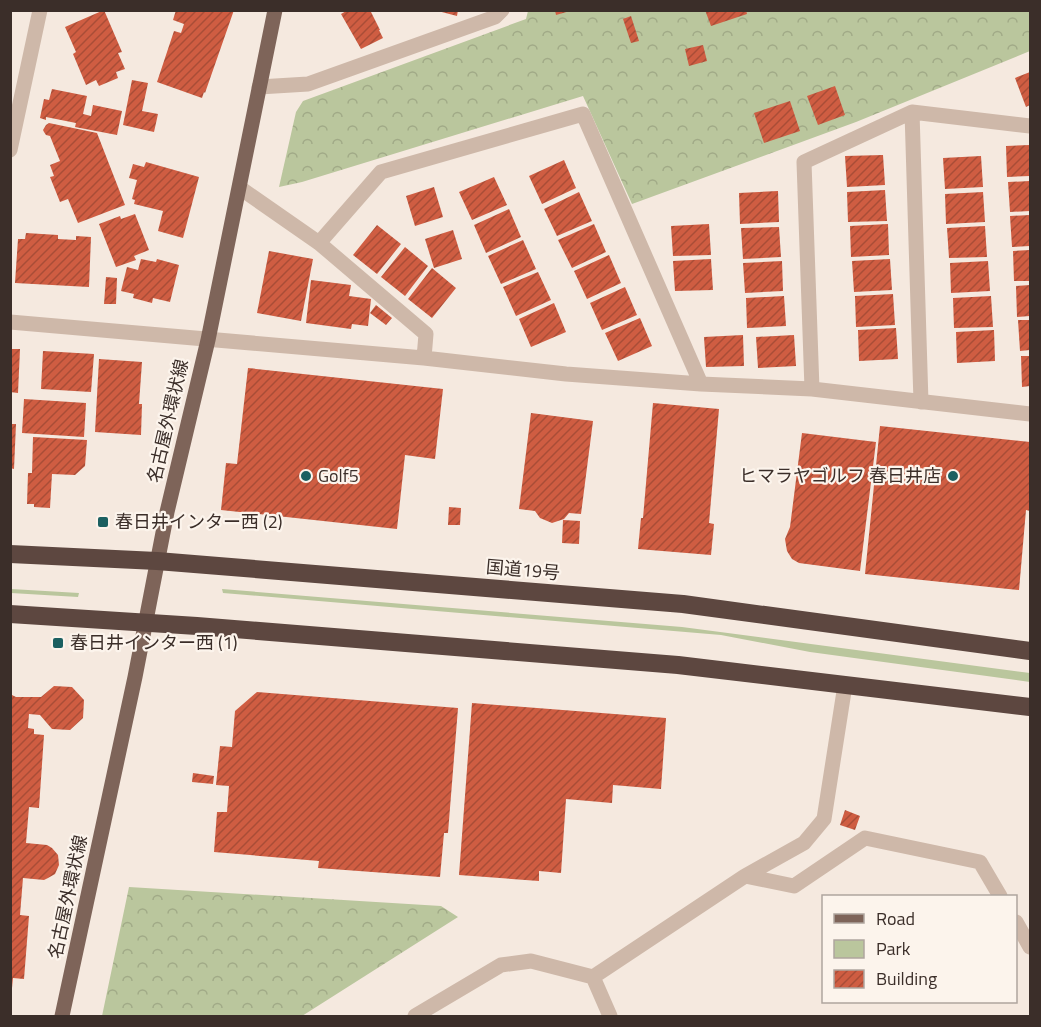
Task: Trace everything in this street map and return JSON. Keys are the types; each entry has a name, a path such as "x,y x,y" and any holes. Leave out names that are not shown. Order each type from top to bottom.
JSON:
{"highway":[{"name":"国道19号","path":"10,554 157,561 683,604 1030,651"},
{"path":"10,614 146,622 678,664 1030,707"}],"main road":[{"name":"名古屋外環状線","path":"62,1017 135,677 166,512 208,340 275,10"}],"street":[{"path":"10,150 13,122 40,10"},
{"path":"259,87 308,84 495,17 502,10"},
{"path":"912,112 921,402"},
{"path":"812,389 804,162 912,112 1030,126"},
{"path":"319,243 381,172 583,114 701,384"},
{"path":"240,188 319,243 426,334 424,358"},
{"path":"10,322 424,358 566,374 812,389 1030,414"},
{"path":"415,1017 501,965 531,961 593,977 745,876 804,843 824,819 845,685"},
{"path":"745,876 794,886 865,838 980,862 999,895"},
{"path":"1017,924 1030,947"},
{"path":"593,977 610,1017"}],"green space":[{"path":"528,11 1030,11 1030,51 856,122 632,204 583,96 302,182 279,187 296,112 303,101 526,19"},
{"path":"10,589 79,593 78,597 11,593"},
{"path":"222,589 682,627 1030,673 1030,682 810,652 721,635 223,593"},
{"path":"129,887 441,906 458,917 302,1016 102,1016"}],"building":[{"path":"104,10 122,52 118,53 125,69 116,72 118,78 99,86 96,80 86,85 73,54 76,52 65,27"},
{"path":"176,10 234,10 202,98 157,82 174,31 181,33 184,24 173,20"},
{"path":"348,10 370,10 383,38 361,49 341,14"},
{"path":"434,10 458,10 457,16"},
{"path":"555,10 570,10 570,11 556,15"},
{"path":"705,10 746,10 747,14 711,26"},
{"path":"631,16 639,41 631,43 623,19"},
{"path":"703,45 707,61 689,66 685,49"},
{"path":"1030,72 1030,105 1026,107 1015,78"},
{"path":"132,80 148,83 142,111 158,114 154,132 123,125"},
{"path":"835,86 845,115 818,125 807,96"},
{"path":"52,89 87,96 83,114 91,116 93,105 122,111 117,135 75,127 76,123 46,117 46,120 40,118 44,99 49,100"},
{"path":"790,101 800,131 764,143 754,113"},
{"path":"49,123 97,133 125,205 78,223 68,199 60,202 50,177 54,176 50,165 60,161 50,136 46,135 43,130"},
{"path":"1030,145 1030,176 1007,177 1006,146"},
{"path":"883,155 885,185 847,187 845,156"},
{"path":"981,156 983,187 945,189 943,158"},
{"path":"564,160 576,188 542,204 529,176"},
{"path":"146,162 199,177 183,238 158,231 163,211 134,204 135,200 132,199 137,180 129,178 133,164 144,167"},
{"path":"494,177 507,205 472,220 459,192"},
{"path":"1030,181 1030,211 1010,212 1008,182"},
{"path":"434,187 443,217 415,226 406,196"},
{"path":"885,190 887,221 848,222 847,192"},
{"path":"778,191 779,222 740,224 739,193"},
{"path":"579,192 592,221 557,236 544,209"},
{"path":"983,192 985,222 946,224 945,194"},
{"path":"509,209 521,237 486,253 474,225"},
{"path":"135,214 149,250 134,256 136,260 116,267 99,224 120,216 121,219"},
{"path":"1030,215 1030,246 1012,247 1010,216"},
{"path":"594,224 606,252 572,268 558,240"},
{"path":"709,224 711,255 673,256 671,226"},
{"path":"888,224 889,255 851,257 850,226"},
{"path":"377,225 401,244 377,274 353,255"},
{"path":"985,226 987,257 949,258 947,228"},
{"path":"779,227 781,257 743,259 741,228"},
{"path":"453,230 462,259 434,268 425,239"},
{"path":"26,233 58,235 58,239 76,240 76,236 91,237 89,287 15,283 18,239 25,239"},
{"path":"523,240 536,269 501,284 488,256"},
{"path":"405,247 428,266 405,296 381,277"},
{"path":"1030,250 1030,281 1014,281 1013,251"},
{"path":"269,251 313,259 301,321 257,313"},
{"path":"609,255 621,283 587,299 574,271"},
{"path":"141,259 156,262 157,259 179,265 170,302 153,298 152,303 133,298 134,294 121,291 127,267 138,270"},
{"path":"711,259 713,290 675,291 673,261"},
{"path":"890,259 892,290 854,292 852,261"},
{"path":"782,261 783,291 745,293 743,263"},
{"path":"988,261 990,291 951,293 950,263"},
{"path":"432,268 456,288 432,318 408,299"},
{"path":"538,272 551,300 516,316 503,287"},
{"path":"106,277 117,278 116,304 104,304"},
{"path":"311,280 351,285 349,296 371,299 368,326 352,324 351,329 306,323"},
{"path":"1030,285 1030,316 1017,317 1016,286"},
{"path":"625,287 637,315 602,330 590,303"},
{"path":"893,294 895,325 856,327 855,296"},
{"path":"784,296 786,326 747,328 746,298"},
{"path":"991,296 993,327 954,328 953,298"},
{"path":"554,303 566,332 531,347 519,319"},
{"path":"376,305 392,318 386,325 370,313"},
{"path":"640,318 652,346 618,361 605,333"},
{"path":"1018,320 1030,320 1030,350 1020,351"},
{"path":"896,328 898,359 859,361 858,330"},
{"path":"994,330 995,361 957,363 956,332"},
{"path":"743,335 744,366 706,367 704,337"},
{"path":"794,335 796,366 758,368 756,337"},
{"path":"10,349 20,349 18,393 10,392"},
{"path":"43,351 94,354 91,392 41,389"},
{"path":"1021,356 1030,356 1030,386 1022,387"},
{"path":"99,359 142,362 139,404 142,404 141,435 95,432"},
{"path":"248,368 443,389 435,459 405,455 397,529 221,510 226,463 237,464"},
{"path":"24,399 86,403 84,437 22,433"},
{"path":"653,403 719,409 709,523 714,524 711,555 638,549 641,518 643,518"},
{"path":"531,413 593,421 581,514 569,513 564,519 552,523 540,518 535,511 519,509"},
{"path":"10,424 16,424 14,469 10,468"},
{"name":"ヒマラヤゴルフ 春日井店","path":"880,426 1030,442 1030,511 1026,510 1019,590 865,574"},
{"path":"802,433 876,442 860,571 799,563 792,559 787,551 785,539 790,527"},
{"path":"33,437 87,440 85,466 75,475 52,474 50,508 27,504 28,473 32,473"},
{"path":"449,507 461,508 460,525 448,525"},
{"path":"563,520 580,521 579,544 562,543"},
{"path":"54,686 72,687 84,700 83,718 70,730 52,729 40,715 29,714 28,728 34,729 34,734 44,735 39,808 29,807 26,843 47,845 52,848 58,855 59,865 55,874 44,880 23,878 20,915 29,916 24,979 13,978 12,988 10,988 10,694 16,697 41,697"},
{"path":"257,692 458,708 448,833 444,833 440,877 318,868 319,861 214,852 217,812 227,812 229,786 216,785 220,746 232,747 235,711"},
{"path":"472,703 666,718 661,789 613,785 612,803 566,799 561,873 539,871 539,881 459,875"},
{"path":"193,773 214,776 213,784 192,782"},
{"path":"845,810 860,816 855,830 840,825"}],"place":[{"name":"Golf5","path":"306,476"},
{"name":"ヒマラヤゴルフ 春日井店","path":"953,476"},
{"name":"春日井インター西 (2)","path":"103,522"},
{"name":"春日井インター西 (1)","path":"58,643"}]}
